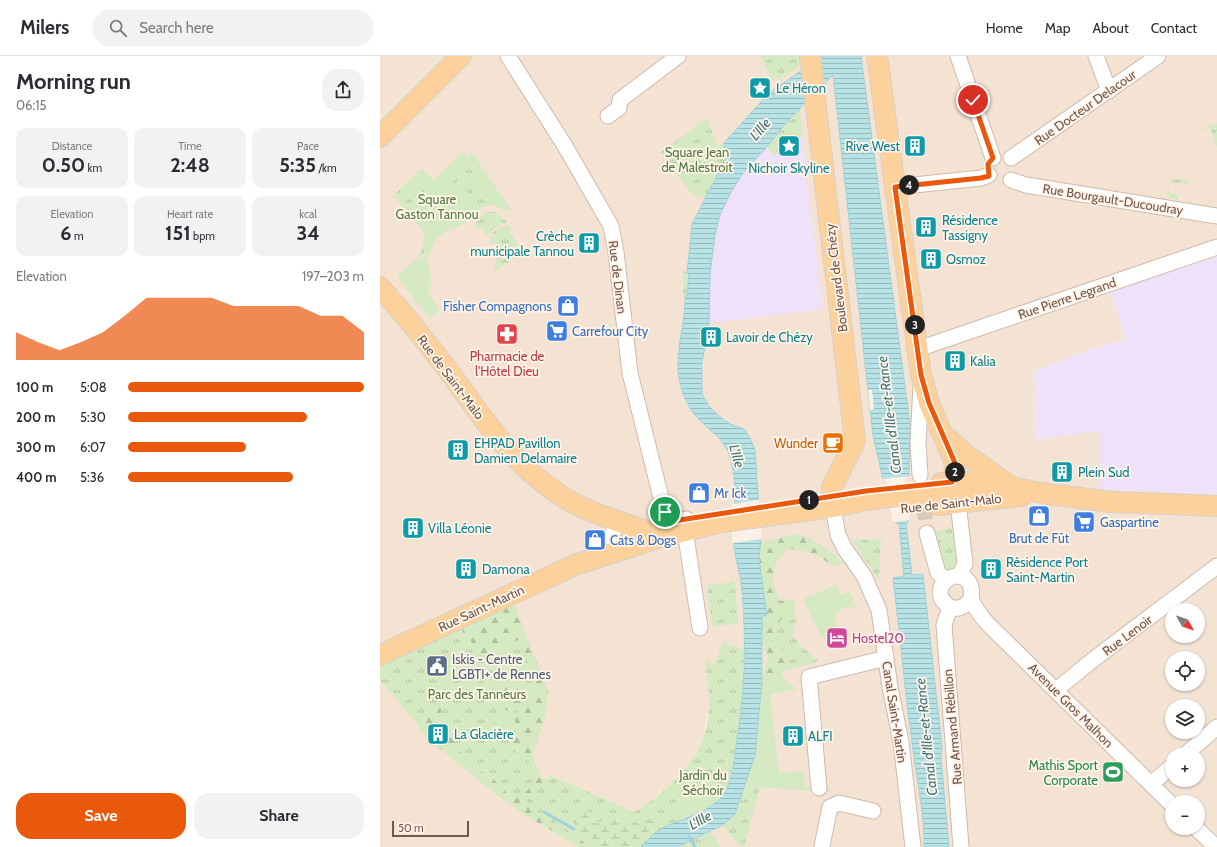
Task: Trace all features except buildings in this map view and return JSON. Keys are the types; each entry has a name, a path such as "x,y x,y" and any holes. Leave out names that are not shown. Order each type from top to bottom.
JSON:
{"main road":[{"path":"380,137 461,56"},
{"path":"877,56 921,375 939,428 955,463 935,487"},
{"name":"Boulevard de Chézy","path":"810,59 855,441 832,487 850,505"},
{"name":"Rue de Saint-Malo","path":"380,287 431,348 496,437 518,461 546,486 566,499 595,513 622,523 659,530 850,505 935,487 1010,487 1047,494 1112,502 1217,506"},
{"path":"939,428 949,441 1010,487"},
{"name":"Rue de Saint-Malo","path":"935,487 958,502 1047,494"},
{"name":"Rue Saint-Martin","path":"380,655 575,565 605,556 659,530"}],"street":[{"name":"Rue de Dinan","path":"508,56 566,146 611,226 616,252 630,373 659,530"},
{"path":"608,116 619,108 620,100 678,56"},
{"path":"958,56 993,158"},
{"path":"1096,56 1108,91"},
{"name":"Rue Docteur Delacour","path":"1011,158 1158,56"},
{"path":"989,176 988,164 993,158 1002,154 1011,158 1016,167 1016,172 1011,180"},
{"name":"Rue Bourgault-Ducoudray","path":"895,187 989,176 999,183 1011,180 1026,185 1217,216"},
{"name":"Rue Pierre Legrand","path":"918,348 1217,247"},
{"path":"921,375 918,443 935,487"},
{"path":"926,533 938,573 952,578 964,578 971,585 971,598 965,606 955,608 945,604 940,595 942,584 952,578 965,564 958,502"},
{"name":"Canal Saint-Martin","path":"850,505 838,535 845,549 864,576 878,610 902,742 912,847"},
{"path":"605,556 622,523"},
{"path":"686,526 700,628"},
{"name":"Rue Lenoir","path":"1056,690 1094,659 1217,566"},
{"name":"Avenue Gros Malhon","path":"971,598 986,622 1165,798"},
{"name":"Avenue Gros Malhon","path":"955,608 986,622"},
{"name":"Rue Armand Rébillon","path":"955,608 944,625 961,847"},
{"path":"819,788 809,677 886,658"},
{"path":"1194,747 1217,727"},
{"path":"1151,784 1165,772"},
{"path":"820,847 830,807 839,804 873,811"},
{"path":"1203,835 1216,847"}],"shaded area":[{"path":"380,56 817,56 805,68 769,93 709,190 692,224 687,273 689,274 685,297 685,309 678,366 679,381 686,403 698,419 721,438 732,462 734,544 741,581 744,650 723,642 714,665 705,661 709,698 702,740 689,766 672,786 634,812 552,776 543,781 532,755 545,718 548,691 433,641 380,666"},
{"path":"861,56 1217,56 1217,256 1111,292 1126,339 1090,349 1033,372 1036,385 1035,440 1099,431 1099,480 1175,492 1217,494 1217,847 949,847 941,758 942,747 923,575 912,575 905,523 904,477 909,476 910,424"},
{"path":"834,74 873,436 883,479 887,479 899,523 904,576 893,578 913,752 921,798 925,833 924,847 721,847 711,832 723,825 761,709 763,673 762,575 755,450 744,429 730,424 719,416 709,406 702,394 704,352 730,194 784,125"},
{"path":"802,136 823,309 709,323 710,274 715,235 720,215 730,194 743,173 767,147 774,156"},
{"path":"1217,256 1217,494 1099,489 1099,431 1035,440 1036,385 1033,372 1090,349 1126,339 1110,292"},
{"path":"380,680 428,739 496,794 551,831 579,847 380,847"}],"green space":[{"path":"760,56 803,56 804,62 780,80 778,77 773,81"},
{"path":"800,109 802,136 774,156 767,147 773,137"},
{"name":"Square Jean de Malestroit","path":"707,118 718,146 724,143 726,158 705,199 691,193 660,153"},
{"path":"1217,123 1217,148 1210,128 1202,129"},
{"name":"Square Gaston Tannou","path":"463,152 467,157 472,153 510,209 508,211 493,205 487,205 482,207 457,227 447,230 436,238 426,241 426,248 418,263 399,279 397,276 420,256 425,233 393,196 421,169 434,181"},
{"path":"463,152 467,157 472,153 510,209 508,211 493,205 491,198 483,190 463,186 457,183 457,180 461,178 469,182 481,174 469,161 460,166 459,175 448,181 428,188 418,183 404,185 421,169 434,181"},
{"path":"1171,178 1190,181 1189,184 1170,182"},
{"path":"1170,183 1169,193 1178,195 1177,200 1167,197"},
{"path":"450,186 468,192 468,196 456,204 446,195 434,196 430,193 439,187"},
{"path":"418,187 423,191 421,210 423,218 431,228 425,233 400,205 403,202 408,205 416,202 416,193 411,190 405,190"},
{"path":"476,192 484,196 488,205 482,198 473,200 471,197 472,193"},
{"path":"428,195 432,198 429,204 429,211 438,218 446,217 460,209 469,208 474,203 480,203 483,206 475,211 462,224 446,231 436,240 427,259 432,283 427,292 440,310 429,318 399,279 423,258 426,252 426,239 436,227 430,220 424,208 425,199"},
{"path":"487,212 496,212 507,222 490,231 489,235 484,234 484,230 474,228 478,218"},
{"path":"508,224 511,229 509,231 523,252 494,272 499,245 490,243 492,233"},
{"path":"683,270 689,274 687,296 683,296"},
{"path":"952,528 956,549 956,563 953,568 948,569 941,566 932,532"},
{"path":"798,534 827,549 838,557 842,564 835,567 812,554 787,549 776,563 772,579 780,601 794,599 795,606 785,610 783,617 775,627 771,641 778,649 787,653 789,662 788,670 782,672 783,678 762,682 768,657 758,624 758,543"},
{"path":"881,539 879,580 851,540"},
{"path":"732,580 735,582 738,623 712,627 707,587 709,584 729,583"},
{"path":"836,585 841,595 849,591 858,610 852,607 840,609 833,619 837,622 825,641 818,631 803,599"},
{"name":"Parc des Tanneurs","path":"514,604 548,691 545,718 532,755 542,780 552,776 634,812 664,791 688,765 697,750 704,734 708,716 709,697 705,660 714,665 723,642 744,650 741,718 728,786 715,803 705,810 671,824 641,847 579,847 530,818 496,794 428,739 380,680 380,666"},
{"path":"514,604 548,691 545,718 532,755 543,781 529,799 525,793 532,784 534,776 532,768 528,759 520,756 514,746 514,716 518,710 511,713 503,708 498,681 490,666 482,662 469,659 473,646 468,638 464,637 462,628","holes":["518,640 521,643 538,688 535,692 518,698 513,696 498,652 499,648"]},
{"path":"795,606 796,624 792,633 800,644 818,660 813,664 788,670 789,662 787,653 778,649 771,641 775,627 783,617 785,609"},
{"path":"783,678 797,689 770,694 779,773 804,771 805,787 830,788 830,792 746,786 755,756 762,682"},
{"path":"436,695 440,695 441,714 444,723 451,729 455,745 464,758 476,769 492,777 508,794 512,796 521,795 535,811 544,818 592,847 579,847 530,818 496,794 428,739 415,722 437,706"},
{"path":"500,715 511,718 512,722 506,727 502,724"},
{"path":"439,726 445,727 447,734 441,742 436,742 433,736 438,731"},
{"path":"746,786 760,787 744,847 740,847 723,825 735,814"},
{"path":"692,797 700,800 704,806 681,816 675,806"},
{"path":"542,809 575,826 575,821 585,811 594,813 592,822 594,824 608,818 610,813 657,831 641,847 600,847 542,812"},
{"path":"657,816 671,824 657,831 647,842 627,847 641,831"},
{"path":"711,832 721,847 678,847"}],"water":[{"path":"817,56 861,56 910,424 909,476 904,477 908,522 906,523 912,575 923,574 942,747 941,758 949,847 924,847 922,811 910,729 893,578 904,576 899,524 896,523 888,479 883,479 873,436 833,75 784,125 767,147 743,173 730,194 720,215 715,235 710,274 709,323 702,364 702,394 709,406 719,416 730,424 744,429 755,450 761,537 759,558 767,615 762,616 762,682 755,756 735,814 723,825 678,847 641,847 659,830 698,813 716,802 723,795 728,786 731,774 743,689 743,603 741,582 734,547 734,481 731,461 722,441 703,424 686,402 678,372 685,296 687,296 689,274 687,273 692,224 726,158 724,143 769,93 805,68"}],"pier":[{"path":"868,390 872,390 874,409 870,410"},
{"path":"911,476 906,478 910,520 893,522 886,481 881,479"},
{"path":"759,500 762,539 732,543 732,504"}],"waterway":[{"path":"544,812 574,829"},
{"name":"L'Ille","path":"689,837 695,847"}],"tunnel":[{"path":"921,482 927,533"}],"place":[{"name":"Le Héron","path":"760,88"},
{"name":"Nichoir Skyline","path":"789,146"},
{"name":"Rive West","path":"915,146"},
{"name":"Résidence Tassigny","path":"926,227"},
{"name":"Crèche municipale Tannou","path":"589,243"},
{"name":"Osmoz","path":"931,259"},
{"name":"Fisher Compagnons","path":"568,306"},
{"name":"Carrefour City","path":"557,331"},
{"name":"Pharmacie de l'Hôtel Dieu","path":"507,334"},
{"name":"Lavoir de Chézy","path":"711,337"},
{"name":"Kalia","path":"955,361"},
{"name":"Wunder","path":"833,443"},
{"name":"EHPAD Pavillon Damien Delamaire","path":"458,450"},
{"name":"Plein Sud","path":"1062,472"},
{"name":"Mr Ick","path":"699,493"},
{"name":"Brut de Fût","path":"1039,516"},
{"name":"Gaspartine","path":"1084,522"},
{"name":"Villa Léonie","path":"413,528"},
{"name":"Cats & Dogs","path":"595,540"},
{"name":"Damona","path":"466,569"},
{"name":"Résidence Port Saint-Martin","path":"991,569"},
{"name":"Hostel20","path":"837,638"},
{"name":"Iskis - Centre LGBTI+ de Rennes","path":"437,666"},
{"name":"La Glacière","path":"438,734"},
{"name":"ALFI","path":"793,736"},
{"name":"Mathis Sport Corporate","path":"1113,772"}],"route":[{"path":"665,512 667,522 866,491 929,483 952,482 954,478 955,463 952,453 939,428 929,403 921,375 900,212 895,187 989,176 988,164 993,158 973,100"}],"water label":[{"name":"Canal d'Ille-et-Rance","path":"889,415"},
{"name":"Canal d'Ille-et-Rance","path":"926,737"}],"park label":[{"name":"Jardin du Séchoir","path":"703,782"}]}
